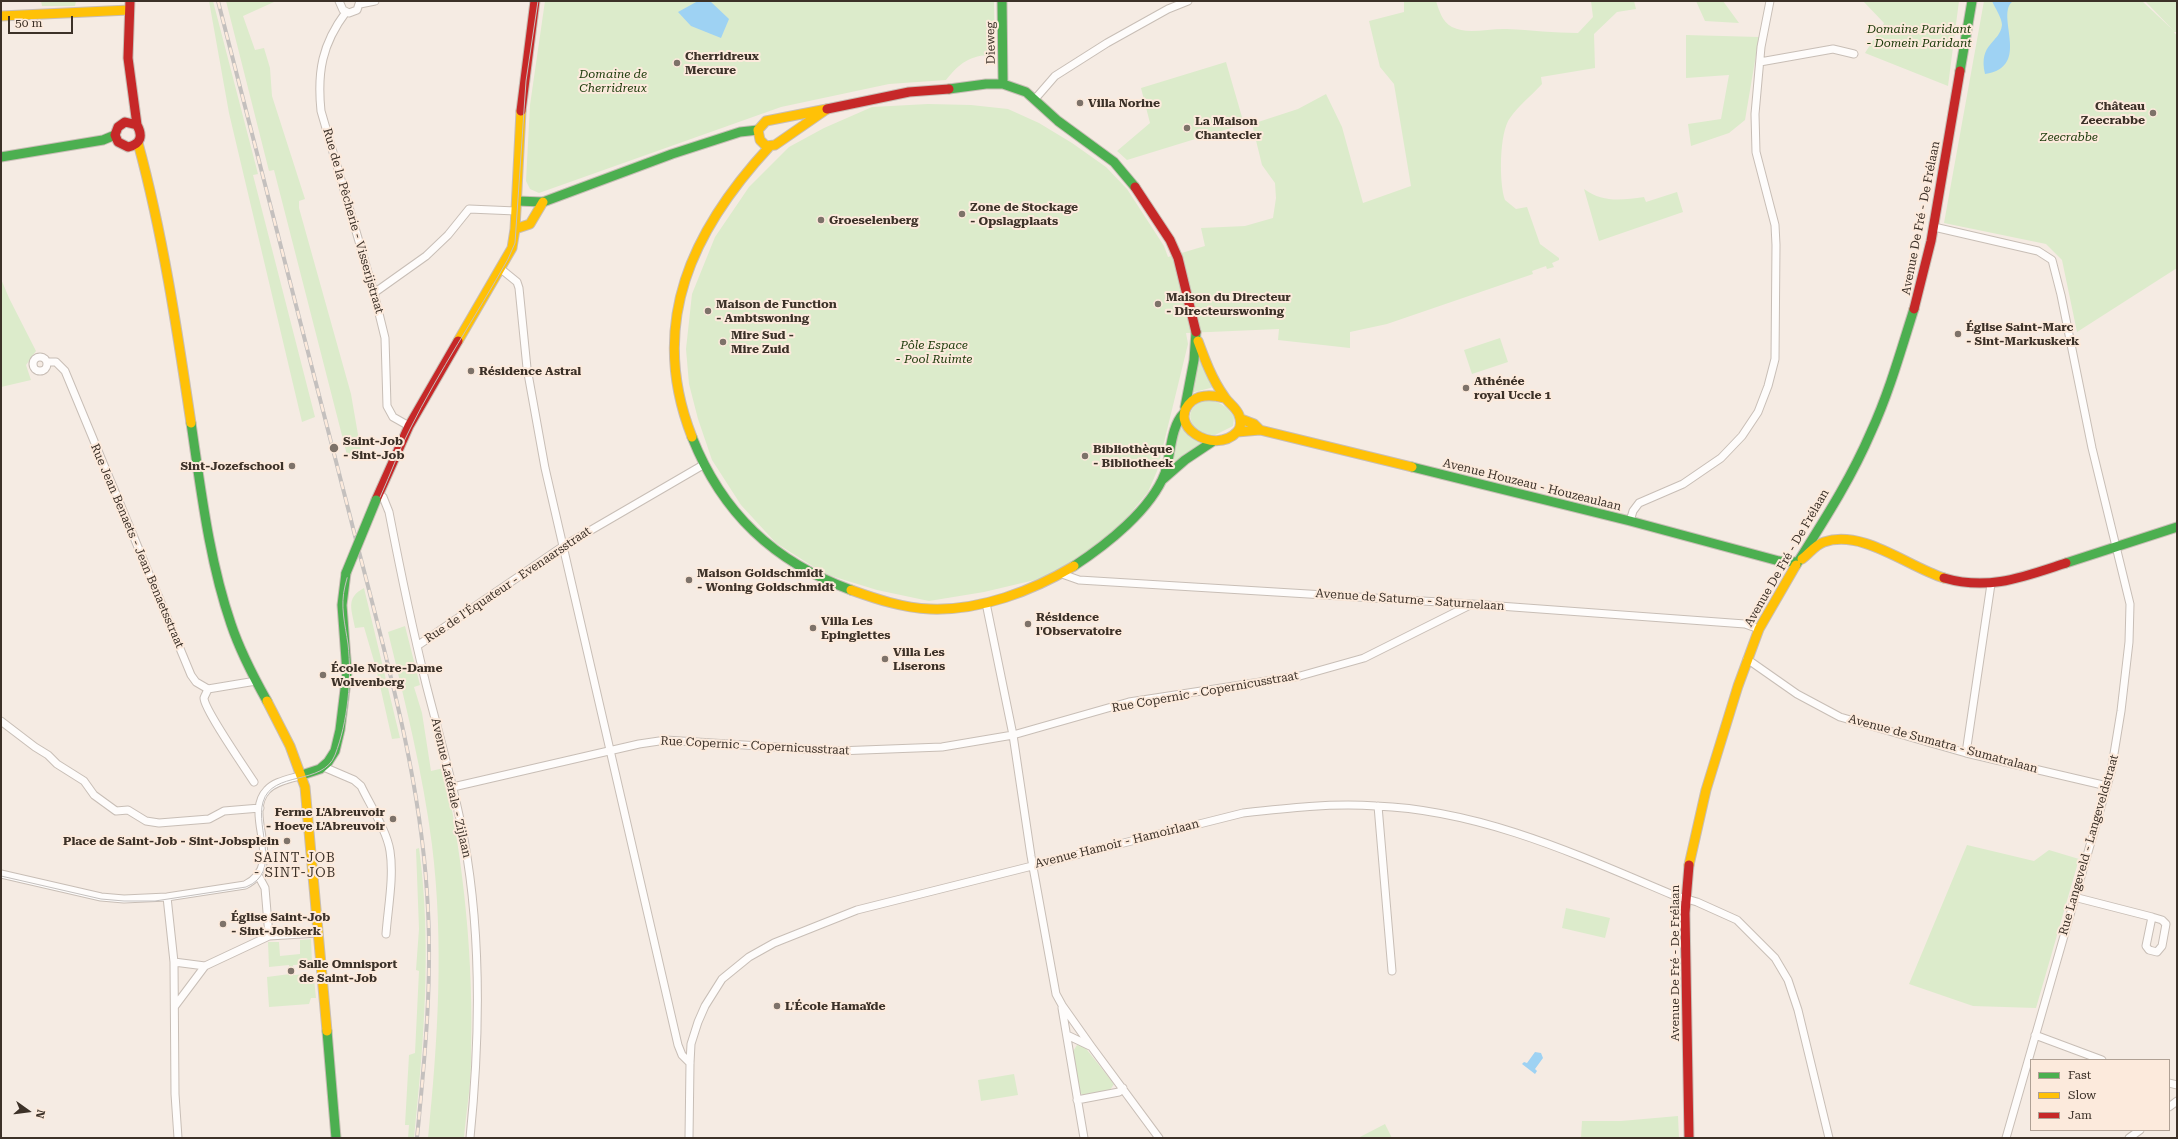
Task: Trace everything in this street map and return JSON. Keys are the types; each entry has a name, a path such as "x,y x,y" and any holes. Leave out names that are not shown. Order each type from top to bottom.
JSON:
{"street":[{"path":"339,1 340,7 346,12"},
{"path":"360,2 375,1"},
{"path":"1,874 101,897 135,900 240,887 252,881 258,875 264,860 260,808 262,797 268,789 314,771 324,765 332,757 336,746 346,693 347,656 340,602 346,573 409,426 512,248 515,229 522,100 536,1"},
{"name":"Dieweg","path":"1002,1 1003,84"},
{"path":"1035,99 1056,76 1107,43 1168,8 1188,1"},
{"path":"1630,521 1639,503 1683,484 1721,458 1742,436 1758,412 1768,386 1775,359 1776,245 1772,211 1756,152 1755,114 1760,62 1770,1"},
{"name":"Avenue De Fré - De Frélaan","path":"1689,1138 1686,899 1690,857 1704,797 1747,659 1758,629 1797,562 1833,505 1879,416 1919,292 1934,227 1972,1"},
{"name":"Rue de la Pêcherie - Visserijstraat","path":"360,2 354,12 346,12 328,38 319,83 321,111 374,293 385,338 388,406 393,417 409,426"},
{"path":"1,16 129,6 128,58 137,125 141,134 138,143 172,293 194,449 219,584 226,614 256,681 278,720 302,775 308,803 336,1138"},
{"path":"1760,62 1833,49 1854,54"},
{"path":"770,146 760,140 758,130 763,123 861,100 909,92 944,90 986,84 1003,84 1026,92 1058,122 1109,158 1132,182 1170,240 1178,258 1205,362 1224,398 1234,407 1241,419 1237,432 1224,440 1212,442 1185,460 1162,480"},
{"path":"133,93 125,122 118,127 115,135 119,144 128,148 134,158 142,163"},
{"path":"827,109 784,137 779,143 770,146 749,169 721,205 707,227 683,286 677,325 676,358 678,385 690,435 703,465 718,488 752,531 766,544 815,575 846,589 902,605 931,609 986,603 1026,590 1062,574 1101,549 1127,525 1155,492 1162,480 1178,419 1184,410 1193,400 1205,395 1224,398"},
{"path":"774,121 781,126 784,137"},
{"path":"125,122 137,125"},
{"path":"374,293 418,263 448,235 469,209 516,206 543,202 672,154 740,132 758,130"},
{"path":"1,157 103,140 115,135"},
{"path":"128,148 138,143"},
{"path":"515,229 530,224 543,202"},
{"name":"Rue Langeveld - Langeveldstraat","path":"1934,227 2038,251 2052,260 2061,295 2092,448 2130,604 2130,623 2121,711 2114,758 2006,1138"},
{"path":"501,269 517,282 519,288 527,368 562,547 678,1045 682,1055 690,1063"},
{"path":"1197,335 1194,360 1184,410 1190,432 1202,439 1212,442"},
{"name":"Rue Jean Benaets - Jean Benaetsstraat","path":"47,362 56,362 65,371 191,675 196,682 208,689"},
{"name":"Avenue Houzeau - Houzeaulaan","path":"1241,419 1254,424 1260,430"},
{"name":"Avenue Houzeau - Houzeaulaan","path":"1237,432 1260,430 1630,521 1779,562 1797,562"},
{"name":"Rue de l'Équateur - Evenaarsstraat","path":"417,646 562,547 703,465"},
{"name":"Avenue Latérale - Zijlaan","path":"378,497 383,498 389,512 417,646 453,787 469,869 476,940 477,1050 470,1138"},
{"path":"1797,562 1824,542 1835,540 1856,541 1892,554 1936,576 1949,580 1991,584 2012,581 2177,527"},
{"name":"Avenue de Saturne - Saturnelaan","path":"1062,574 1079,580 1472,604 1745,624 1758,629"},
{"path":"1966,753 1991,584"},
{"path":"986,603 1014,735 1034,866 1056,994 1090,1046 1123,1088 1159,1138"},
{"name":"Rue Copernic - Copernicusstraat","path":"453,787 610,751 666,740 837,751 942,747 1014,735 1129,702 1300,676 1364,658 1472,604"},
{"name":"Avenue de Sumatra - Sumatralaan","path":"1747,659 1797,694 1840,717 1966,753 2107,786"},
{"path":"254,782 215,722 205,703 204,697 208,689 256,681"},
{"path":"1,721 48,755 57,764 84,781 94,795 116,811 128,810 146,821 159,823 209,819 224,811 260,808"},
{"path":"324,765 326,768 354,780 361,786 388,841 390,851 390,871 386,934"},
{"path":"1378,806 1392,971"},
{"name":"Avenue Hamoir - Hamoirlaan","path":"688,1138 691,1044 705,1006 722,979 748,957 774,943 857,910 1243,813 1303,807 1378,806 1429,811 1524,834 1737,920 1775,958 1788,980 1798,1010 1829,1138"},
{"path":"258,875 266,888 269,936"},
{"path":"167,897 174,962 175,1094 178,1138"},
{"path":"2074,897 2152,917 2165,922 2167,927 2162,946 2157,952 2149,950 2146,946 2152,917"},
{"path":"175,1006 205,966 269,936 318,933"},
{"path":"174,962 205,966"},
{"path":"1062,1005 1084,1138"},
{"path":"2035,1035 2099,1059"},
{"path":"1068,1039 1086,1039"},
{"path":"1076,1039 1090,1046"},
{"path":"1077,1100 1119,1092 1123,1088"},
{"path":"2129,1138 2139,1131"}],"green space":[{"path":"41,1 76,1 75,6 42,6"},
{"path":"209,1 213,1 258,174 253,175 315,417 302,422 229,113"},
{"path":"226,1 274,2 243,16 255,50 264,48 270,68 272,96 305,199 299,201 299,208 351,394 361,452 347,455 274,170 269,171"},
{"name":"Domaine de Cherridreux","path":"545,1 994,1 995,55 980,56 967,60 956,68 946,80 889,84 781,107 539,193 530,189 526,181 530,105"},
{"name":"Pôle Espace - Pool Ruimte","path":"1404,1 1436,1 1441,16 1446,22 1452,27 1465,31 1507,29 1578,33 1593,17 1591,1 1634,1 1636,9 1617,12 1594,34 1595,68 1541,77 1542,84 1517,109 1506,125 1501,158 1502,182 1505,200 1516,209 1527,207 1540,244 1559,258 1559,260 1552,263 1554,267 1547,269 1546,266 1532,271 1533,274 1387,324 1350,332 1350,348 1278,340 1279,329 1186,333 1188,344 1157,471 1148,492 1120,526 1074,562 1039,579 984,592 929,601 877,590 825,574 776,543 741,505 712,460 698,419 689,384 686,349 692,294 715,237 749,187 789,147 824,128 872,107 928,104 971,105 1008,109 1039,123 1072,143 1106,167 1127,189 1164,246 1168,257 1205,246 1201,228 1245,226 1273,218 1276,198 1275,183 1262,165 1252,124 1298,109 1326,94 1342,127 1363,203 1411,186 1394,84 1380,67 1369,21 1404,12"},
{"path":"1696,1 1723,1 1739,23 1705,21"},
{"name":"Domaine Paridant - Domein Paridant","path":"1863,1 1959,1 1948,86 1865,53 1884,23"},
{"name":"Zeecrabbe","path":"1984,1 2142,1 2174,31 2145,1 2177,1 2177,32 2174,32 2177,36 2177,268 2077,332 2062,260 2046,244 1944,223"},
{"path":"1686,35 1759,37 1745,120 1729,133 1691,146 1688,124 1721,119 1729,75 1686,78"},
{"path":"1226,62 1244,124 1127,160 1117,151 1150,123 1141,88"},
{"path":"1584,189 1598,197 1628,199 1644,197 1646,202 1677,192 1683,212 1599,241"},
{"path":"1,279 36,351 26,365 31,380 1,387"},
{"path":"1500,338 1508,362 1472,374 1464,350"},
{"path":"1198,360 1214,387 1191,393"},
{"path":"1205,399 1218,402 1228,409 1234,417 1233,426 1215,435 1201,435 1193,425 1190,416 1194,407"},
{"path":"1180,422 1190,436 1201,443 1172,464"},
{"path":"364,588 400,738 392,739 376,668 364,627 355,628 351,605 352,600 358,592"},
{"path":"405,626 420,685 414,687 422,713 431,771 444,768 462,877 469,949 472,1023 471,1070 464,1138 428,1138 437,1028 439,955 438,918 436,881 424,791 388,632"},
{"path":"1967,845 2034,861 2049,850 2079,859 2036,1008 1973,1006 1909,984"},
{"path":"419,848 425,920 425,993 421,1066 414,1138 408,1138 409,1125 405,1125 409,1055 415,1053 419,971 416,970 419,929 416,849"},
{"path":"1566,908 1610,918 1605,938 1562,928"},
{"name":"Salle Omnisport de Saint-Job","path":"311,939 312,964 293,965 294,975 307,974 310,979 314,979 316,998 311,998 309,1004 269,1007 267,977 290,974 289,965 269,967 268,942 279,942 280,956 300,954 300,940"},
{"path":"1077,1045 1084,1046 1114,1084 1110,1090 1083,1095 1079,1092 1072,1053"},
{"path":"1014,1074 1018,1095 981,1101 978,1080"},
{"path":"1678,1116 1679,1138 1581,1138 1582,1121 1621,1121"},
{"path":"1385,1124 1392,1138 1358,1138"}],"water":[{"path":"698,1 710,1 729,19 721,38 691,26 678,12"},
{"path":"1992,1 2013,1 2008,8 2007,17 2010,52 2007,62 1999,69 1985,74 1984,56 1990,45 1998,36 2002,25 2000,16"},
{"path":"1535,1052 1541,1053 1543,1058 1535,1069 1537,1071 1535,1074 1522,1064 1524,1062 1527,1063"}],"tram line":[{"path":"1,876 101,899 124,901 155,901 246,887 257,880 263,871 266,861 261,813 263,802 268,792 287,781 320,771 329,765 335,755 339,742 348,700 349,657 343,601 348,574 402,445 421,407 496,280 515,243 526,81 538,1"}],"railway":[{"path":"218,1 386,656 416,798 423,845 429,924 429,985 417,1138"}],"traffic: fast":[{"path":"1002,1 1003,84"},
{"path":"1960,71 1972,1"},
{"path":"949,89 986,84 1003,84 1026,92 1058,121 1114,162 1135,187"},
{"path":"517,201 543,202 672,154 740,132 758,130"},
{"path":"1,157 103,140 115,135"},
{"path":"1796,565 1855,467 1889,387 1914,309"},
{"path":"1185,407 1194,360 1196,332"},
{"path":"1074,566 1100,548 1126,526 1149,500 1165,473 1173,433 1179,419 1184,413"},
{"path":"191,423 206,525 223,600 238,644 267,701"},
{"path":"692,437 704,464 719,489 735,511 754,532 798,565 823,579 851,590"},
{"path":"1162,480 1185,460 1212,442"},
{"path":"1412,467 1630,521 1779,561 1797,562"},
{"path":"346,573 376,500"},
{"path":"2066,563 2177,527"},
{"path":"302,775 320,769 328,762 335,751 340,730 347,673 342,605 346,573"},
{"path":"327,1031 336,1138"}],"traffic: slow":[{"path":"1,16 129,10"},
{"path":"827,109 775,145 766,146 760,140 758,130 766,121 827,109"},
{"path":"458,341 512,248 515,229 521,111"},
{"path":"138,143 162,247 175,317 191,423"},
{"path":"692,437 679,395 674,355 677,317 685,280 700,244 719,210 770,146"},
{"path":"515,229 530,224 543,202"},
{"path":"1198,341 1216,383 1238,412 1240,424 1237,432 1227,439 1216,441 1206,439 1188,428 1184,419 1185,410 1192,401 1199,397 1207,396 1224,398"},
{"path":"1241,419 1254,424 1260,430"},
{"path":"1237,432 1260,430 1412,467"},
{"path":"1802,559 1821,543 1839,539 1854,541 1885,551 1930,573 1944,578"},
{"path":"1689,865 1706,790 1738,686 1759,629 1796,565"},
{"path":"851,590 880,600 910,607 930,609 968,607 1005,598 1041,584 1074,566"},
{"path":"267,701 290,746 305,787 327,1031"}],"traffic: jam":[{"path":"130,1 128,58 140,139 136,144 128,147 118,142 115,135 118,127 125,122 137,125"},
{"path":"521,111 535,1"},
{"path":"1914,309 1931,241 1960,71"},
{"path":"827,109 909,92 949,89"},
{"path":"1135,187 1170,240 1178,258 1196,332"},
{"path":"376,500 409,426 458,341"},
{"path":"1944,578 1960,582 1991,583 2006,581 2066,563"},
{"path":"1689,865 1685,913 1689,1138"}],"place":[{"name":"Cherridreux Mercure","path":"677,63"},
{"name":"Villa Norine","path":"1080,103"},
{"name":"Château Zeecrabbe","path":"2153,113"},
{"name":"La Maison Chantecler","path":"1187,128"},
{"name":"Zone de Stockage - Opslagplaats","path":"962,214"},
{"name":"Groeselenberg","path":"821,220"},
{"name":"Maison du Directeur - Directeurswoning","path":"1158,304"},
{"name":"Maison de Function - Ambtswoning","path":"708,311"},
{"name":"Église Saint-Marc - Sint-Markuskerk","path":"1958,334"},
{"name":"Mire Sud - Mire Zuid","path":"723,342"},
{"name":"Résidence Astral","path":"471,371"},
{"name":"Athénée royal Uccle 1","path":"1466,388"},
{"name":"Saint-Job - Sint-Job","path":"334,448"},
{"name":"Bibliothèque - Bibliotheek","path":"1085,456"},
{"name":"Sint-Jozefschool","path":"292,466"},
{"name":"Maison Goldschmidt - Woning Goldschmidt","path":"689,580"},
{"name":"Résidence l'Observatoire","path":"1028,624"},
{"name":"Villa Les Epinglettes","path":"813,628"},
{"name":"Villa Les Liserons","path":"885,659"},
{"name":"École Notre-Dame Wolvenberg","path":"323,675"},
{"name":"Ferme L'Abreuvoir - Hoeve L'Abreuvoir","path":"393,819"},
{"name":"Place de Saint-Job - Sint-Jobsplein","path":"287,841"},
{"name":"Église Saint-Job - Sint-Jobkerk","path":"223,924"},
{"name":"Salle Omnisport de Saint-Job","path":"291,971"},
{"name":"L'École Hamaïde","path":"777,1006"}],"district":[{"name":"SAINT-JOB - SINT-JOB","path":"295,866"}]}
